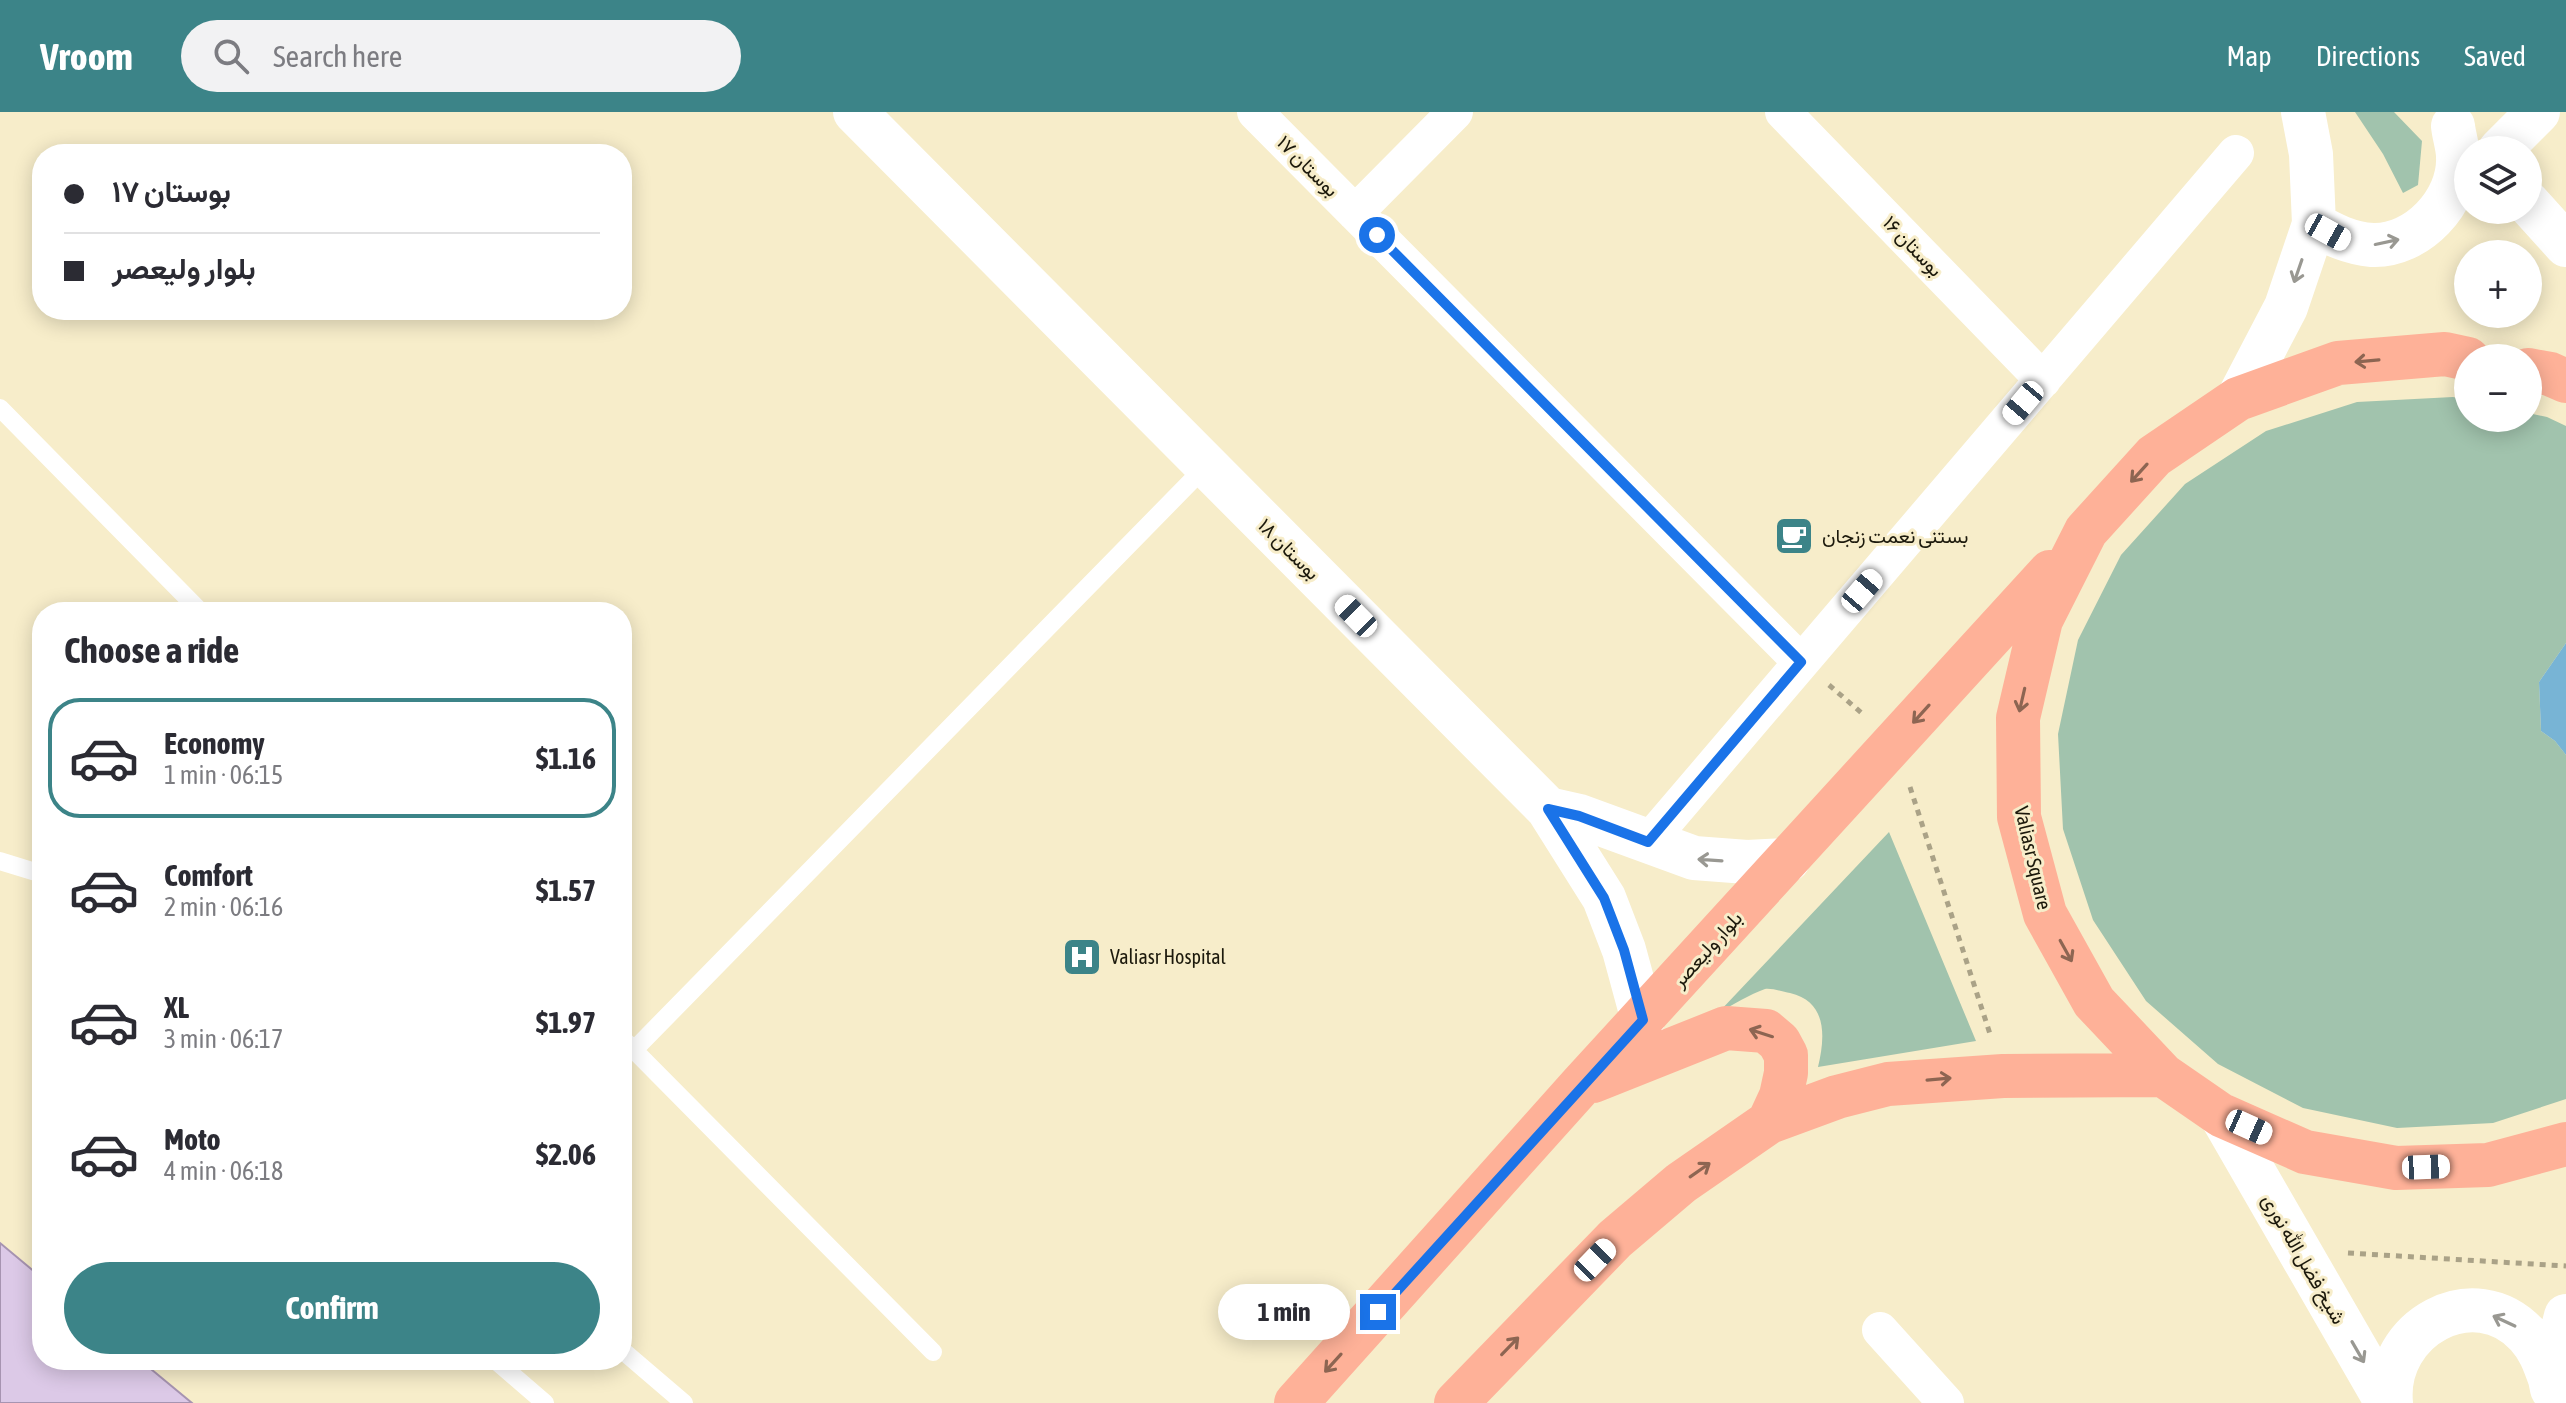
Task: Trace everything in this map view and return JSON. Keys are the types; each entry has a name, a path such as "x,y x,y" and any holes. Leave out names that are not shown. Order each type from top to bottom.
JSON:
{"main road":[{"name":"Valiasr Square","path":"2454,356 2445,354 2338,363 2238,399 2154,456 2086,531 2041,620 2018,718 2019,817 2045,914 2094,1002 2163,1075 2221,1115 2305,1152 2396,1168 2488,1165 2566,1144"},
{"path":"2542,373 2566,381"},
{"name":"بلوار ولیعصر","path":"1296,1403 2086,531"},
{"path":"1581,1085 1726,1028 1766,1031 1779,1042 1786,1055 1781,1096 1769,1122"},
{"path":"1456,1403 1615,1239 1681,1183 1769,1122 1837,1097 1888,1084 2003,1076 2163,1075"}],"street":[{"name":"بوستان ۱۸","path":"855,112 1548,809 1604,898 1624,950 1643,1020"},
{"name":"بوستان ۱۷","path":"1255,112 1801,662"},
{"path":"1355,213 1455,112"},
{"name":"بوستان ۱۶","path":"1783,112 2043,380"},
{"path":"2238,399 2286,307 2314,224 2311,154 2303,112"},
{"path":"2514,136 2538,112"},
{"path":"2314,224 2342,240 2375,245 2407,238 2434,218 2452,190 2458,158 2457,129"},
{"path":"1648,842 2236,153"},
{"path":"2542,218 2566,245"},
{"path":"1548,809 1579,816 1694,858 1747,862 1788,860"},
{"name":"شیخ فضل الله نوری","path":"2221,1115 2389,1403"},
{"path":"2389,1403 2395,1361 2409,1339 2429,1322 2453,1313 2479,1311 2505,1318 2526,1333 2542,1354 2552,1391"},
{"path":"2552,1391 2566,1316"},
{"path":"1880,1330 1946,1403"}],"lane":[{"path":"0,408 191,602"},
{"path":"632,1040 1206,466"},
{"path":"0,861 32,871"},
{"path":"632,1048 933,1352"},
{"path":"632,1359 684,1403"},
{"path":"507,1370 545,1403"}],"path":[{"path":"1801,662 1896,742 2003,1076"},
{"path":"2299,1250 2566,1266"}],"green space":[{"path":"2355,112 2394,112 2422,141 2418,185 2403,193 2383,154"},
{"path":"2454,397 2454,432 2542,432 2542,416 2566,426 2566,643 2539,682 2541,731 2555,741 2566,755 2566,1099 2493,1123 2397,1128 2303,1108 2218,1064 2146,1001 2093,920 2063,829 2058,734 2078,640 2121,555 2185,484 2266,431 2357,402"},
{"path":"1889,832 1976,1041 1818,1067 1822,1044 1821,1022 1811,1004 1802,998 1765,989 1719,1012"}],"water":[{"path":"2566,643 2566,755 2555,741 2541,731 2539,682"}],"building":[{"path":"0,1243 32,1270 32,1370 152,1370 192,1403 0,1403"}],"place":[{"name":"بستنی نعمت زنجان","path":"1794,536"},
{"name":"Valiasr Hospital","path":"1082,957"}],"route":[{"path":"1377,235 1801,662 1648,842 1579,816 1548,809 1604,898 1624,950 1643,1020 1378,1312"}]}
